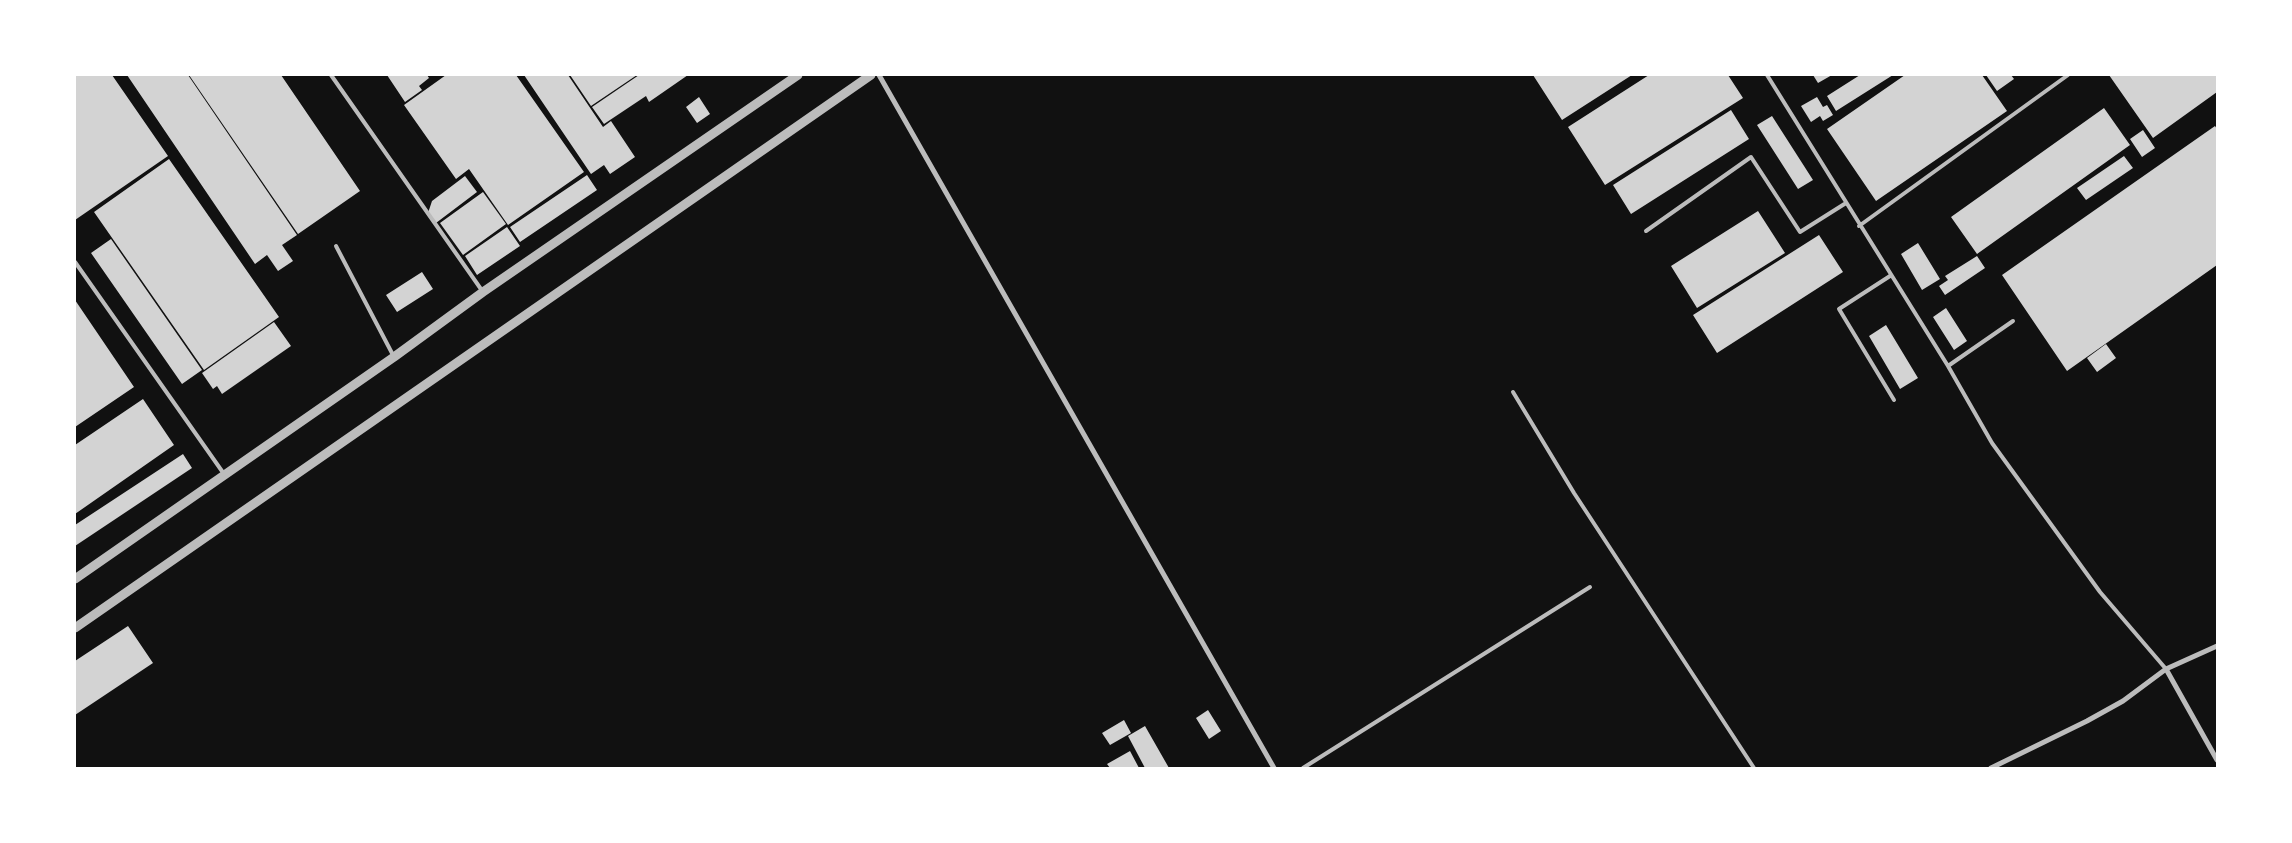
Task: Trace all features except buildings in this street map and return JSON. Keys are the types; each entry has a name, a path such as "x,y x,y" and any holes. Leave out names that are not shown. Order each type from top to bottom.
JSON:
{"street":[{"path":"75,579 394,357 483,292 798,75"},
{"path":"75,628 871,75"},
{"path":"879,75 1274,768"},
{"path":"1991,768 2087,721 2123,701 2166,669 2217,646"},
{"path":"2166,669 2217,760"}],"lane":[{"path":"331,75 483,292"},
{"path":"1767,75 1890,276 1948,366 1992,443 2100,592 2166,669"},
{"path":"1859,226 2068,75"},
{"path":"1646,231 1751,157 1800,232 1846,203"},
{"path":"336,246 394,357"},
{"path":"75,262 224,474"},
{"path":"1890,276 1839,309 1894,400"},
{"path":"1948,366 2013,321"},
{"path":"1513,392 1574,493 1754,768"},
{"path":"1303,768 1590,587"}]}
